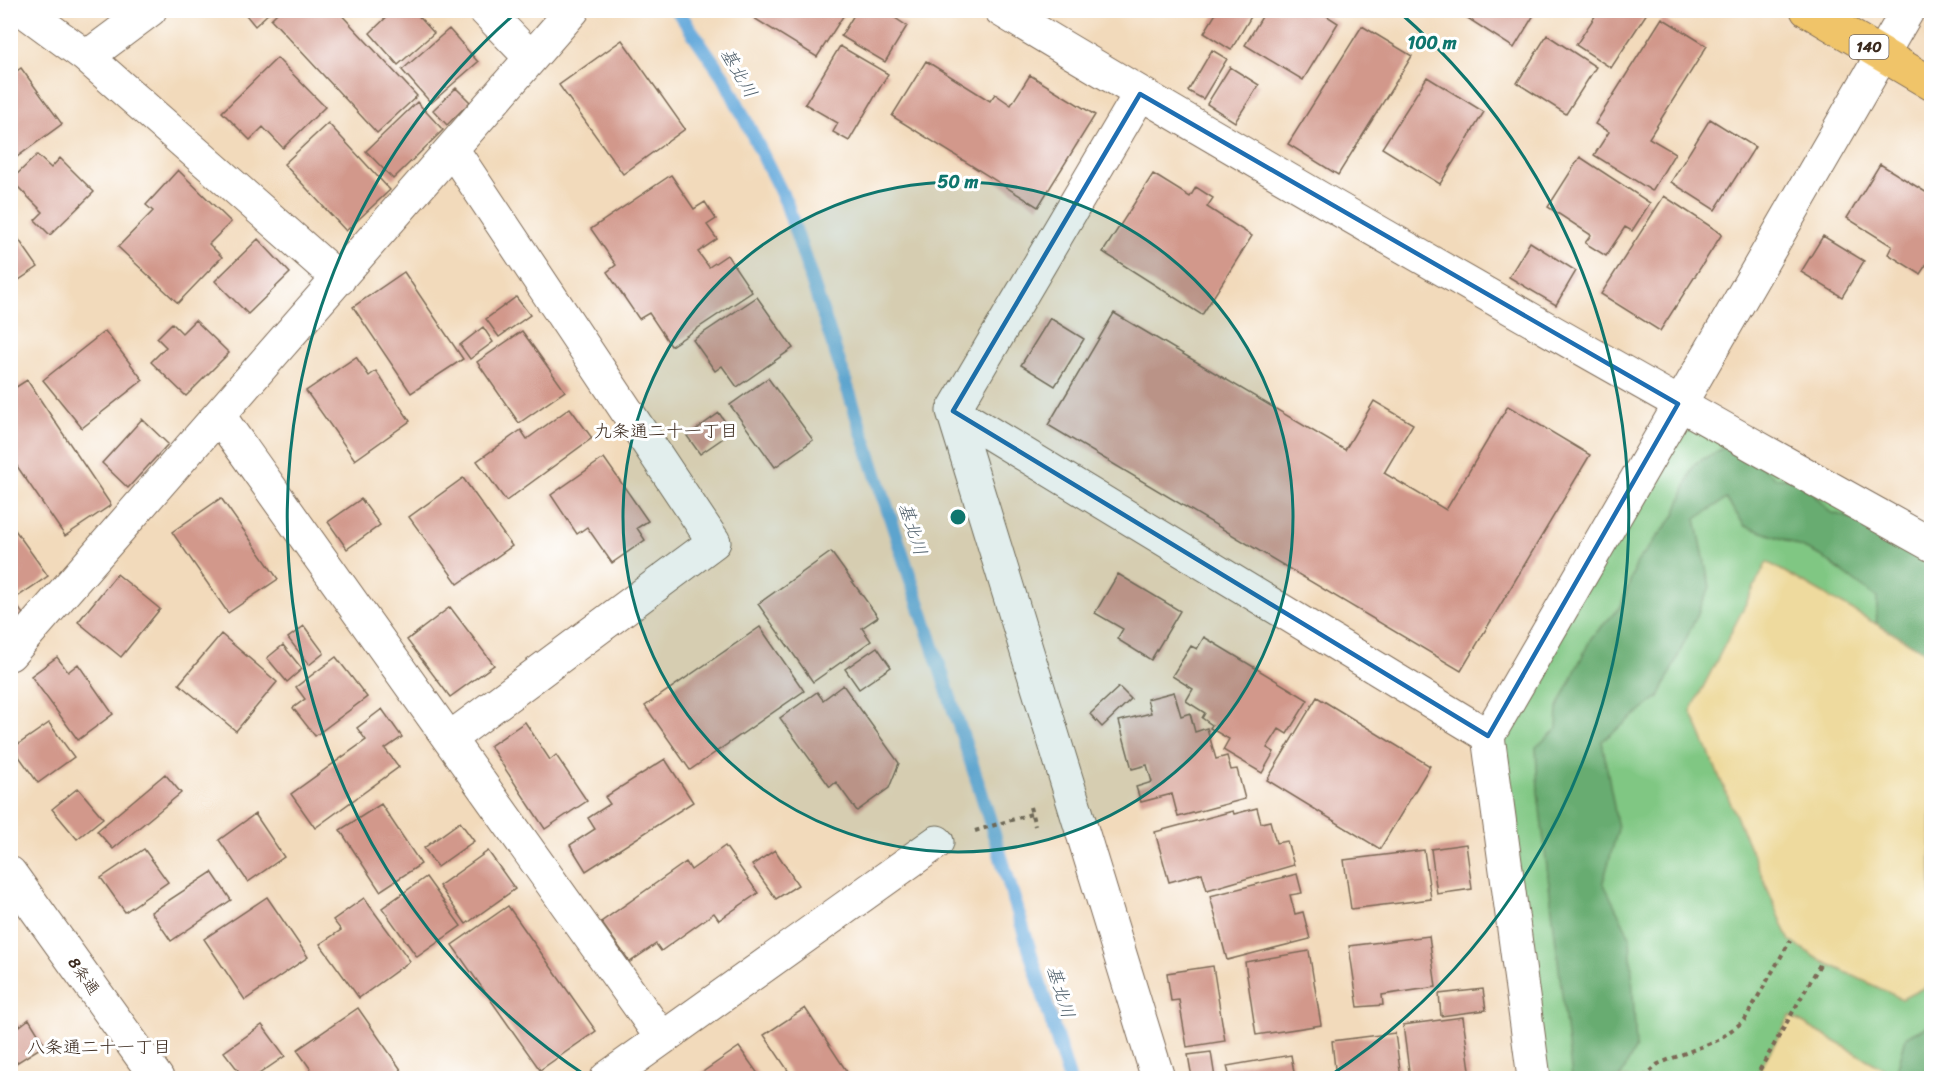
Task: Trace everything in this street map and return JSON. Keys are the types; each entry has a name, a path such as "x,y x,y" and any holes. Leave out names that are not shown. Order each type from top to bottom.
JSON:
{"main road":[{"name":"140","path":"1807,10 1932,84"}],"street":[{"path":"23,10 87,57 339,279"},
{"path":"87,57 150,10"},
{"path":"485,10 531,58"},
{"path":"10,654 573,10"},
{"path":"1001,10 1140,94 1678,404 1932,545"},
{"path":"1534,1078 1488,736 1908,10"},
{"path":"1140,94 953,411 1158,1078"},
{"path":"449,739 714,542 452,149"},
{"path":"953,411 1488,736"},
{"path":"219,416 662,1038"},
{"path":"607,1078 937,842"},
{"name":"8条通","path":"10,873 157,1078"}],"path":[{"path":"1013,820 1031,814"},
{"path":"1644,1078 1658,1064 1718,1040 1744,1021 1790,941"},
{"path":"1755,1078 1822,961"}],"highlighted area":[{"path":"1140,94 1678,404 1488,736 953,411"}],"green space":[{"path":"1678,404 1931,545 1931,1078 1534,1078 1488,736"},
{"path":"1734,442 1775,478 1798,478 1830,512 1888,530 1931,563 1931,677 1876,642 1877,598 1821,556 1783,539 1745,526 1726,499 1696,519 1710,587 1659,697 1602,741 1618,829 1603,882 1630,937 1636,1047 1620,1078 1572,1078 1538,792 1536,747 1557,729 1558,707 1591,638 1621,606 1637,562 1675,515 1694,464"},
{"path":"1931,1024 1931,1078 1895,1078 1906,1037"}],"sand":[{"path":"1767,562 1931,655 1931,984 1902,999 1822,961 1790,941 1691,711"},
{"path":"1790,1016 1884,1069 1882,1078 1755,1078"}],"building":[{"path":"242,10 272,10 255,26"},
{"path":"280,10 337,10 417,96 377,133 271,19"},
{"path":"394,10 413,10 434,33 398,65 370,33"},
{"path":"759,10 847,10 817,57 754,18"},
{"path":"857,10 883,10 907,26 885,62 841,36"},
{"path":"1218,10 1255,10 1231,50 1204,33"},
{"path":"1266,10 1318,10 1338,23 1303,80 1245,45"},
{"path":"1455,10 1537,10 1514,48"},
{"path":"1599,10 1649,10 1611,68 1576,45"},
{"path":"1662,18 1707,46 1649,138 1675,153 1652,191 1594,155 1609,132 1595,124"},
{"path":"1362,26 1412,56 1338,175 1288,144"},
{"path":"449,29 478,62 431,103 402,70"},
{"path":"1547,35 1596,67 1566,114 1517,83"},
{"path":"622,40 685,129 623,174 559,85"},
{"path":"840,46 888,74 849,141 833,132 838,123 805,104"},
{"path":"1212,50 1227,59 1203,99 1188,91"},
{"path":"277,58 325,107 283,148 263,127 250,140 222,112"},
{"path":"926,61 990,101 995,94 1011,105 1030,75 1095,115 1038,207 892,116"},
{"path":"1230,67 1259,85 1235,122 1207,104"},
{"path":"21,68 62,124 10,162 10,76"},
{"path":"1427,77 1484,112 1440,184 1382,148"},
{"path":"456,88 470,102 447,125 433,110"},
{"path":"417,102 443,130 393,179 366,151"},
{"path":"1710,119 1755,147 1715,210 1671,182"},
{"path":"328,123 390,190 346,231 284,164"},
{"path":"37,155 51,168 60,158 94,192 50,235 35,220 43,212 11,180"},
{"path":"1580,157 1650,203 1632,231 1625,227 1606,256 1585,243 1591,235 1548,207"},
{"path":"1880,164 1932,196 1932,256 1920,274 1888,254 1892,246 1847,218"},
{"path":"178,170 231,222 209,244 222,257 178,303 118,247 153,211 146,205"},
{"path":"1153,174 1190,197 1196,187 1213,198 1207,207 1252,236 1202,315 1103,252"},
{"path":"671,175 694,209 705,202 716,219 707,225 717,239 698,252 709,267 727,255 752,292 671,346 649,313 639,319 607,272 616,265 591,229"},
{"path":"1664,196 1722,234 1660,331 1601,294"},
{"path":"10,227 38,267 10,286"},
{"path":"1823,236 1864,261 1842,297 1801,272"},
{"path":"258,239 290,273 248,314 215,281"},
{"path":"1530,242 1576,271 1556,305 1509,277"},
{"path":"404,272 463,359 411,393 353,307"},
{"path":"516,297 530,315 499,337 486,319"},
{"path":"757,297 793,348 737,387 722,366 715,371 693,340"},
{"path":"1114,313 1345,450 1374,401 1413,424 1384,473 1446,510 1508,406 1590,455 1461,671 1048,425"},
{"path":"1050,318 1084,339 1055,386 1021,365"},
{"path":"195,320 229,353 186,396 151,362 166,347 157,338 172,323 182,333"},
{"path":"483,327 493,342 470,359 460,345"},
{"path":"105,331 143,380 82,428 43,380"},
{"path":"522,331 565,391 519,423 477,362"},
{"path":"356,357 369,376 376,371 410,421 355,460 306,391"},
{"path":"768,378 813,440 775,467 730,405"},
{"path":"27,380 111,505 65,536 10,456 10,391"},
{"path":"570,408 592,438 506,501 477,461 521,430 527,439"},
{"path":"719,413 732,432 700,454 687,436"},
{"path":"142,419 168,444 128,488 102,463"},
{"path":"604,458 648,521 637,528 645,540 612,563 587,527 577,534 551,495"},
{"path":"463,478 512,546 458,584 409,517"},
{"path":"221,498 278,579 228,613 172,532"},
{"path":"361,499 380,525 347,549 328,522"},
{"path":"10,523 48,576 13,600 25,617 10,627"},
{"path":"831,552 878,617 862,628 871,641 813,682 758,604"},
{"path":"117,574 160,609 121,657 78,622"},
{"path":"1118,574 1180,611 1151,660 1117,639 1123,629 1095,613"},
{"path":"450,607 494,665 450,697 407,640"},
{"path":"304,626 324,653 309,665 288,638"},
{"path":"760,627 804,691 690,770 645,706"},
{"path":"221,634 277,682 236,731 179,684"},
{"path":"1204,637 1308,700 1287,734 1279,729 1267,748 1274,752 1262,773 1223,750 1229,739 1210,728 1212,725 1202,718 1205,713 1186,701 1193,689 1172,676 1191,646 1197,649"},
{"path":"283,645 302,669 287,682 267,658"},
{"path":"877,647 891,667 859,689 845,669"},
{"path":"57,657 68,672 78,664 113,714 78,740 31,676"},
{"path":"336,657 367,697 315,736 293,708 305,699 296,687"},
{"path":"843,685 899,763 889,788 857,811 836,782 830,787 780,718 817,692 823,700"},
{"path":"1119,687 1131,699 1102,727 1090,714"},
{"path":"1174,692 1181,716 1190,713 1195,732 1207,728 1216,759 1227,756 1231,770 1237,769 1245,799 1178,817 1172,794 1141,802 1136,787 1152,782 1147,765 1132,769 1119,721 1151,713 1147,699"},
{"path":"1317,697 1430,766 1380,849 1267,780"},
{"path":"382,709 402,737 385,749 399,767 315,828 291,794 366,740 357,728"},
{"path":"525,722 550,760 556,755 587,801 545,829 490,746"},
{"path":"49,723 74,757 38,783 13,748"},
{"path":"665,759 693,802 586,871 570,845 595,829 588,818 610,804 605,797"},
{"path":"165,774 181,793 113,849 97,831"},
{"path":"78,788 103,818 77,839 52,809"},
{"path":"381,804 421,864 380,891 340,830"},
{"path":"1257,808 1261,823 1270,821 1276,843 1287,841 1294,865 1207,890 1202,873 1169,882 1155,832 1233,811 1234,814"},
{"path":"255,814 284,857 248,882 219,840"},
{"path":"460,822 474,841 437,867 424,848"},
{"path":"1466,844 1472,889 1437,894 1431,849"},
{"path":"725,846 758,893 719,920 714,913 661,951 656,944 630,962 601,922 686,862 691,870"},
{"path":"144,849 168,882 125,912 101,878"},
{"path":"775,850 798,885 776,899 752,865"},
{"path":"1424,850 1431,899 1351,909 1344,860"},
{"path":"488,851 515,889 466,924 439,886"},
{"path":"212,872 231,900 171,941 151,912"},
{"path":"1297,874 1302,893 1290,895 1295,914 1303,912 1310,939 1227,960 1210,896"},
{"path":"426,877 461,926 417,957 382,908"},
{"path":"267,897 308,957 245,1000 204,939"},
{"path":"364,898 410,961 359,998 320,944 341,930 333,920"},
{"path":"508,906 596,1031 540,1070 452,945"},
{"path":"1429,936 1436,987 1382,995 1383,1005 1358,1007 1349,946"},
{"path":"1309,951 1321,1025 1256,1035 1245,962"},
{"path":"1213,966 1225,1041 1187,1047 1179,1000 1171,1001 1167,973"},
{"path":"1483,989 1486,1010 1441,1016 1439,994"},
{"path":"358,1008 404,1074 397,1078 317,1078 297,1050"},
{"path":"805,1008 851,1078 793,1078 764,1035"},
{"path":"10,1011 20,1026 29,1019 45,1045 10,1067"},
{"path":"1463,1017 1471,1078 1410,1078 1403,1025"},
{"path":"262,1025 285,1056 253,1078 244,1078 224,1052"},
{"path":"1395,1033 1401,1078 1336,1078 1332,1041"},
{"path":"739,1047 761,1078 694,1078"},
{"path":"1211,1052 1215,1078 1192,1078 1188,1055"},
{"path":"1291,1055 1295,1078 1230,1078 1227,1066"}],"waterway":[{"name":"基北川","path":"677,10 725,79 786,202 981,792 1069,1078"}],"district":[{"name":"九条通二十一丁目","path":"666,431"},
{"name":"八条通二十一丁目","path":"99,1047"}]}
